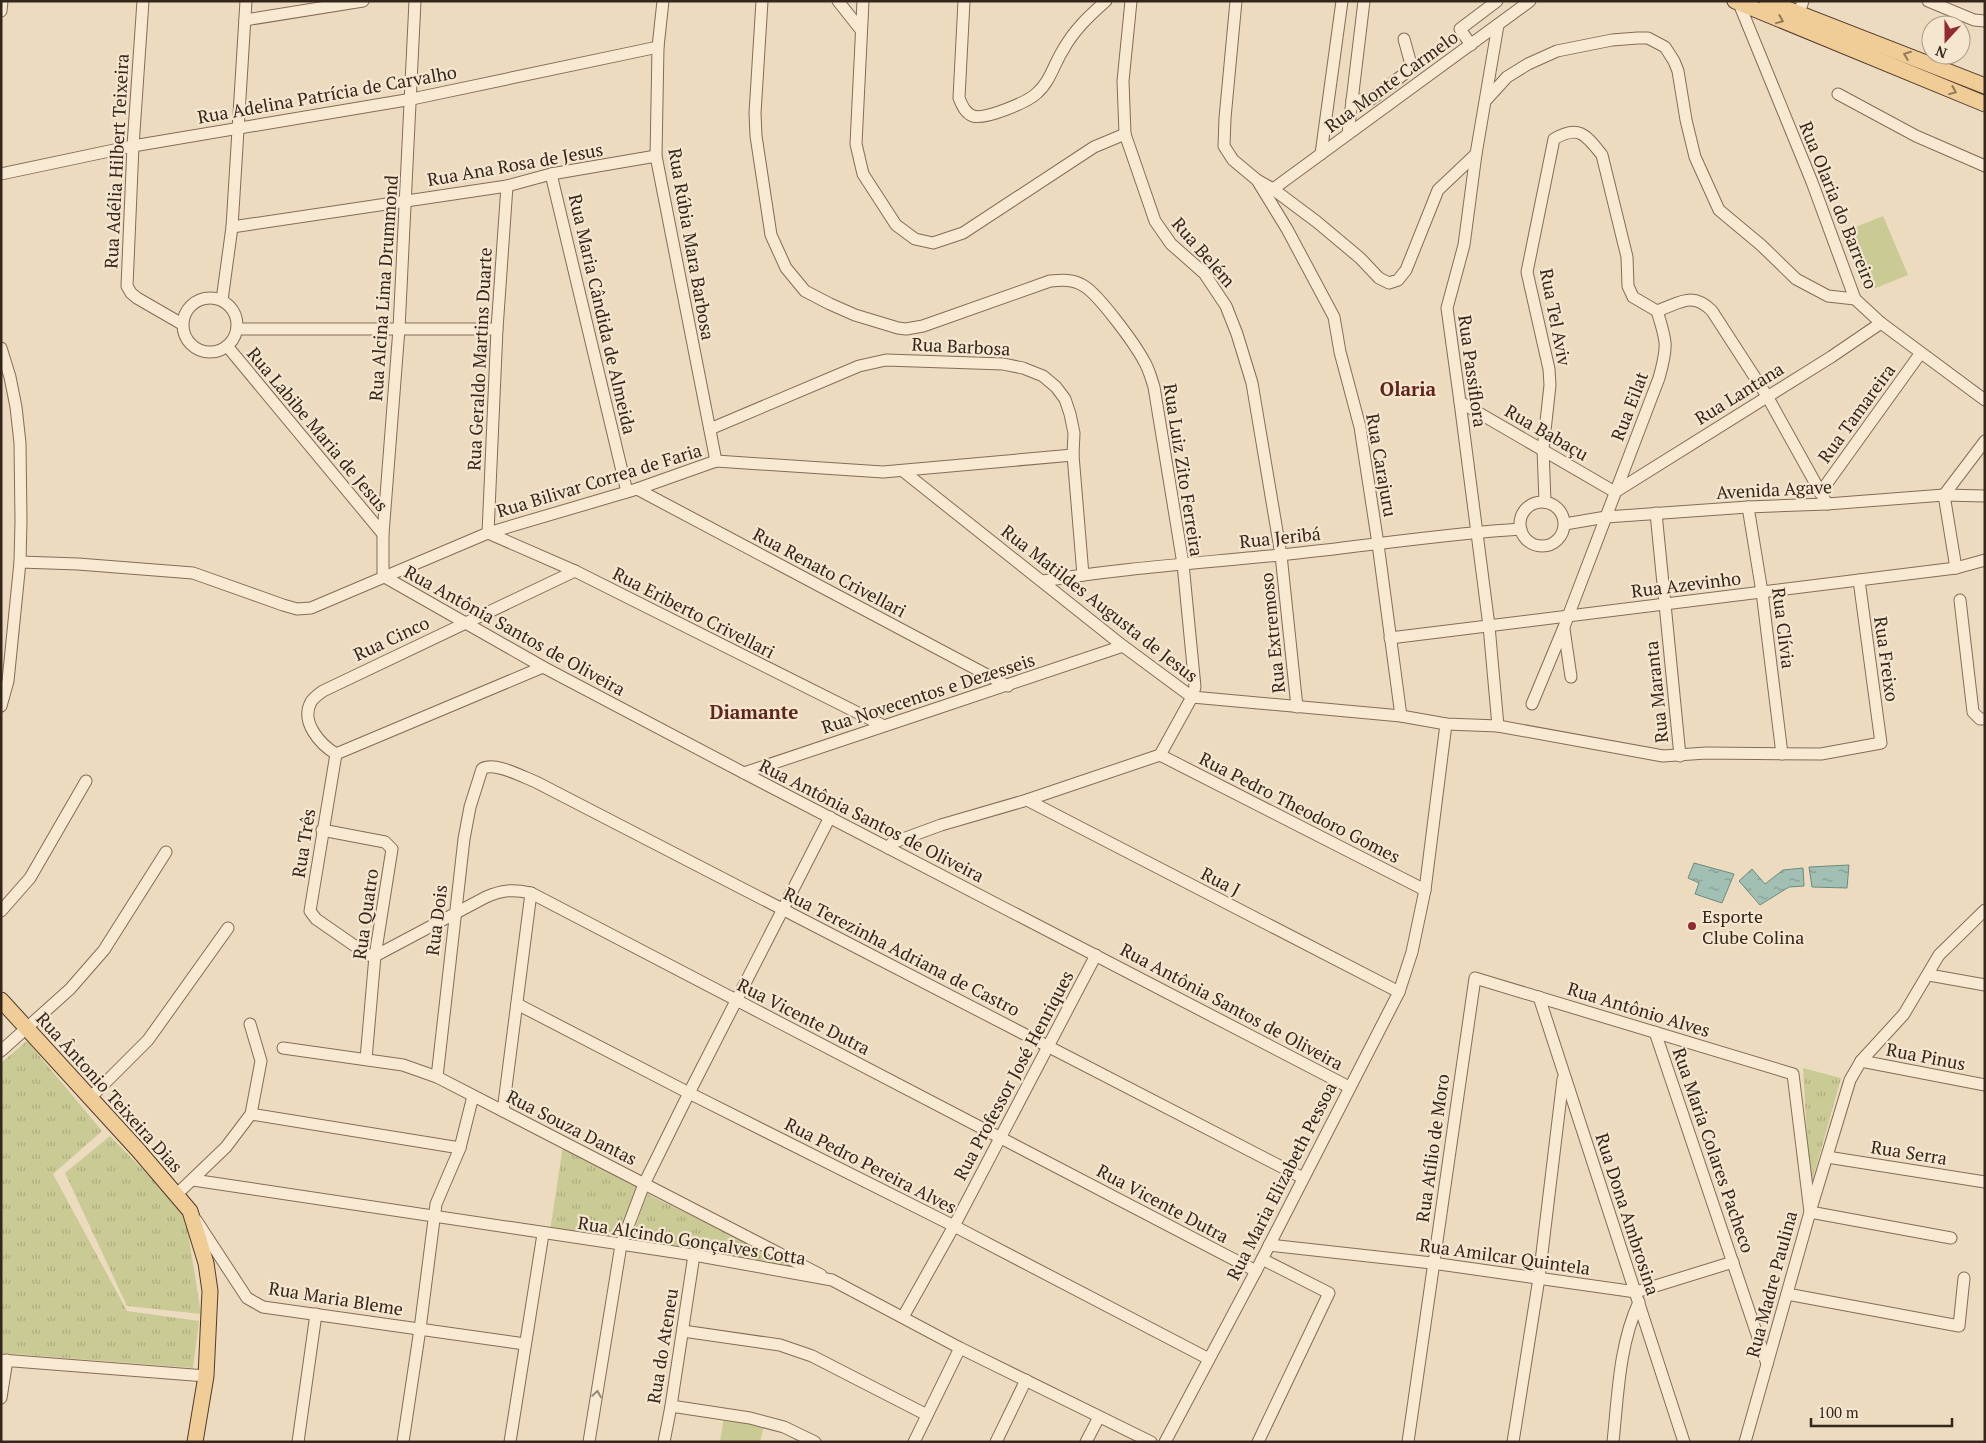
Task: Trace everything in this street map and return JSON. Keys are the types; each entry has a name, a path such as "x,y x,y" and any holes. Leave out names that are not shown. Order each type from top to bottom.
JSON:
{"main road":[{"path":"1767,1 1801,7 1985,86"},
{"path":"1737,2 1985,104"},
{"name":"Rua Ântonio Teixeira Dias","path":"1,1000 91,1097 190,1211"},
{"path":"190,1211 206,1263 210,1291 206,1376 195,1442"}],"street":[{"path":"1,11 2,1"},
{"name":"Rua Adélia Hilbert Teixeira","path":"143,1 133,146 127,286 131,293 138,298 182,324"},
{"path":"222,300 232,227 246,1"},
{"path":"245,20 363,1"},
{"name":"Rua Alcina Lima Drummond","path":"383,576 383,534 399,329 416,1"},
{"name":"Rua Rúbia Mara Barbosa","path":"663,1 658,47 656,156 716,461"},
{"name":"Rua Luiz Zito Ferreira","path":"762,1 756,136 771,235 786,268 805,291 854,315 906,330 923,326 1050,281 1066,280 1085,286 1123,330 1145,362 1154,387 1183,564 1195,687 1192,697"},
{"path":"838,1 861,30"},
{"path":"863,1 856,144 863,174 896,225 914,239 933,243 963,233 1094,147 1125,134"},
{"path":"964,1 959,98 964,110 973,116 987,115 1018,104 1037,93 1048,80 1062,50 1082,22 1106,1"},
{"name":"Rua Belém","path":"1131,1 1123,81 1125,134 1155,221 1171,244 1204,273 1226,306 1237,334 1252,383 1281,555"},
{"path":"1236,1 1224,146 1233,160 1256,180 1273,189 1317,222 1360,258 1379,278 1389,283 1398,280 1406,270 1438,190 1476,154"},
{"path":"1321,154 1342,1"},
{"path":"1348,134 1364,1"},
{"path":"1471,45 1460,29 1497,1"},
{"name":"Rua Monte Carmelo","path":"1273,189 1530,1"},
{"path":"1928,1 1974,20 1985,21"},
{"name":"Rua Olaria do Barreiro","path":"1737,2 1812,182 1855,299 1881,323 1920,354 1985,400"},
{"name":"Rua Passiflora","path":"1498,25 1476,154 1464,245 1446,308 1489,626 1498,726"},
{"path":"1486,100 1507,77 1528,64 1557,51 1612,40 1638,38 1648,38 1665,47 1678,71 1686,120 1695,157 1719,210 1761,245 1796,279 1828,296 1855,299"},
{"path":"1352,100 1370,100 1412,68 1404,39"},
{"name":"Rua Adelina Patrícia de Carvalho","path":"1,174 133,146 412,98 658,47"},
{"path":"1838,94 1916,136 1985,166"},
{"name":"Rua Tel Aviv","path":"1545,502 1543,449 1550,385 1549,369 1527,272 1554,139 1566,131 1579,132 1602,155 1627,257 1628,286 1632,297 1657,311"},
{"name":"Rua Ana Rosa de Jesus","path":"232,227 507,186 552,174 656,156"},
{"name":"Rua Maria Cândida de Almeida","path":"552,174 632,490"},
{"name":"Rua Carajuru","path":"1256,180 1287,229 1334,317 1340,352 1360,427 1401,716"},
{"name":"Rua Geraldo Martins Duarte","path":"488,533 497,329 507,186"},
{"path":"204,297 222,300 229,305 237,320 235,336 227,346 219,351 210,352 193,347 187,340 182,324 188,307 204,297"},
{"path":"1657,311 1692,299 1703,302 1712,311 1767,396 1827,504"},
{"name":"Rua Eilat","path":"1532,704 1566,622 1659,378 1666,354 1666,340 1657,311"},
{"name":"Rua Lantana","path":"1616,492 1832,357 1881,323"},
{"path":"237,329 497,329"},
{"name":"Rua Labibe Maria de Jesus","path":"227,346 383,534"},
{"path":"1,348 10,377 20,443 20,562 8,681 1,706"},
{"name":"Rua Tamareira","path":"1820,493 1920,354"},
{"name":"Rua Barbosa","path":"710,429 859,366 886,360 1003,364 1023,368 1043,376 1056,387 1065,399 1070,414 1074,433 1073,455 1083,574"},
{"name":"Rua Babaçu","path":"1460,402 1616,492"},
{"path":"1956,568 1944,495 1985,441"},
{"name":"Rua Bilivar Correa de Faria","path":"20,562 115,562 194,573 297,609 311,608 488,533 632,490 716,461 883,472 1073,455"},
{"name":"Rua Matildes Augusta de Jesus","path":"903,471 1044,581 1123,646 1192,697 1401,716 1446,724 1498,726 1642,754 1680,756"},
{"name":"Rua Renato Crivellari","path":"632,490 1008,686"},
{"name":"Avenida Agave","path":"1565,524 1656,513 1827,504 1944,495 1985,496"},
{"path":"1538,502 1545,502 1557,507 1564,518 1565,524 1564,531 1555,542 1542,546 1529,541 1521,529 1520,522 1526,509 1538,502"},
{"name":"Rua Clívia","path":"1748,507 1762,592 1782,754"},
{"name":"Rua Maranta","path":"1656,513 1680,756 1706,753 1821,754 1881,743"},
{"name":"Rua Jeribá","path":"1044,581 1083,574 1281,555 1476,532 1521,529"},
{"name":"Rua Eriberto Crivellari","path":"488,533 574,571 882,725"},
{"name":"Rua Extremoso","path":"1281,555 1297,707"},
{"name":"Rua Azevinho","path":"1390,638 1489,626 1566,622 1664,604 1956,568 1985,560"},
{"name":"Rua Cinco","path":"336,754 326,748 316,738 308,718 311,702 323,691 574,571"},
{"name":"Rua Antônia Santos de Oliveira","path":"383,576 543,667 1349,1087"},
{"name":"Rua Freixo","path":"1859,580 1881,743"},
{"path":"1960,600 1973,712 1980,719 1985,720"},
{"path":"1566,622 1570,677"},
{"name":"Rua Novecentos e Dezesseis","path":"744,773 882,725 1008,686 1123,646"},
{"path":"336,754 543,667"},
{"path":"888,848 892,843 941,824 1026,800 1160,755 1192,697"},
{"name":"Rua Maria Elizabeth Pessoa","path":"1165,1442 1256,1271 1399,992 1412,952 1425,890 1446,724"},
{"name":"Rua Três","path":"336,754 310,911 316,920 368,955 375,956"},
{"name":"Rua Pedro Theodoro Gomes","path":"1160,755 1425,890"},
{"name":"Rua Terezinha Adriana de Castro","path":"482,769 490,766 536,782 1303,1178"},
{"name":"Rua Dois","path":"437,1077 454,913 467,823 482,769"},
{"path":"1,911 30,878 86,780"},
{"name":"Rua J","path":"1026,800 1399,992"},
{"path":"589,1442 621,1245 644,1184 782,909 830,818"},
{"name":"Rua Quatro","path":"322,830 385,842 392,849 375,956 366,1059"},
{"path":"1,1051 70,989 104,950 166,852"},
{"path":"375,956 454,913 502,890 517,890 531,893 502,1111"},
{"name":"Rua Vicente Dutra","path":"531,893 1256,1271"},
{"path":"1952,1238 1810,1212 1850,1080 1861,1060 1904,1014 1929,975 1939,955 1985,910"},
{"path":"91,1097 148,1040 228,928"},
{"name":"Rua Professor José Henriques","path":"903,1316 954,1226 1047,1045 1096,955"},
{"path":"1929,975 1985,985"},
{"name":"Rua Antônio Alves","path":"1475,978 1793,1074"},
{"name":"Rua Atílio de Moro","path":"1408,1442 1432,1263 1475,978"},
{"name":"Rua Dona Ambrosina","path":"1539,997 1684,1442"},
{"name":"Rua Pedro Pereira Alves","path":"517,1004 954,1226 1209,1359"},
{"path":"177,1194 226,1147 251,1114 261,1061 250,1024"},
{"name":"Rua Maria Colares Pacheco","path":"1655,1032 1767,1364"},
{"name":"Rua Souza Dantas","path":"283,1048 403,1065 437,1077 832,1280"},
{"name":"Rua Pinus","path":"1861,1060 1985,1085"},
{"path":"1514,1442 1539,1278 1563,1074"},
{"name":"Rua Madre Paulina","path":"1745,1442 1810,1212 1793,1074"},
{"path":"403,1442 436,1204 460,1148 473,1096"},
{"path":"251,1114 460,1148"},
{"name":"Rua Serra","path":"1827,1157 1985,1182"},
{"name":"Rua Alcindo Gonçalves Cotta","path":"193,1180 543,1234 694,1255 832,1280 903,1316 960,1348 1151,1442"},
{"name":"Rua Maria Bleme","path":"190,1211 247,1298 263,1306 525,1344"},
{"path":"510,1442 543,1234"},
{"name":"Rua Amilcar Quintela","path":"1269,1245 1432,1263 1539,1278 1638,1297 1733,1262"},
{"name":"Rua do Ateneu","path":"664,1442 694,1255"},
{"path":"1258,1442 1329,1293 1262,1259"},
{"path":"1787,1294 1959,1326 1964,1278"},
{"path":"1613,1442 1625,1341 1638,1297"},
{"path":"298,1442 316,1314"},
{"path":"682,1331 780,1345 812,1356 927,1415"},
{"path":"914,1442 960,1348"},
{"path":"1,1398 4,1360 206,1376"},
{"path":"996,1442 1026,1380"},
{"path":"671,1406 750,1418 784,1427 814,1442"},
{"path":"1086,1442 1099,1417"}],"green space":[{"path":"1883,216 1908,275 1866,292 1841,233"},
{"path":"27,1041 102,1131 53,1174 127,1311 199,1321 193,1368 1,1353 1,1063"},
{"path":"1803,1068 1841,1078 1810,1189"},
{"path":"110,1136 185,1213 201,1314 127,1306 65,1173"},
{"path":"563,1146 639,1185 618,1240 550,1231"},
{"path":"647,1194 801,1269 631,1239"},
{"path":"724,1417 764,1425 760,1442 720,1442"}],"water":[{"path":"1694,863 1734,874 1722,903 1695,894 1699,883 1688,878"},
{"path":"1849,865 1847,888 1812,887 1809,867"},
{"path":"1803,868 1804,886 1789,887 1760,905 1739,881 1752,869 1765,884 1783,870"}],"place":[{"name":"Esporte Clube Colina","path":"1692,926"}],"district":[{"name":"Olaria","path":"1408,388"},
{"name":"Diamante","path":"754,711"}]}
